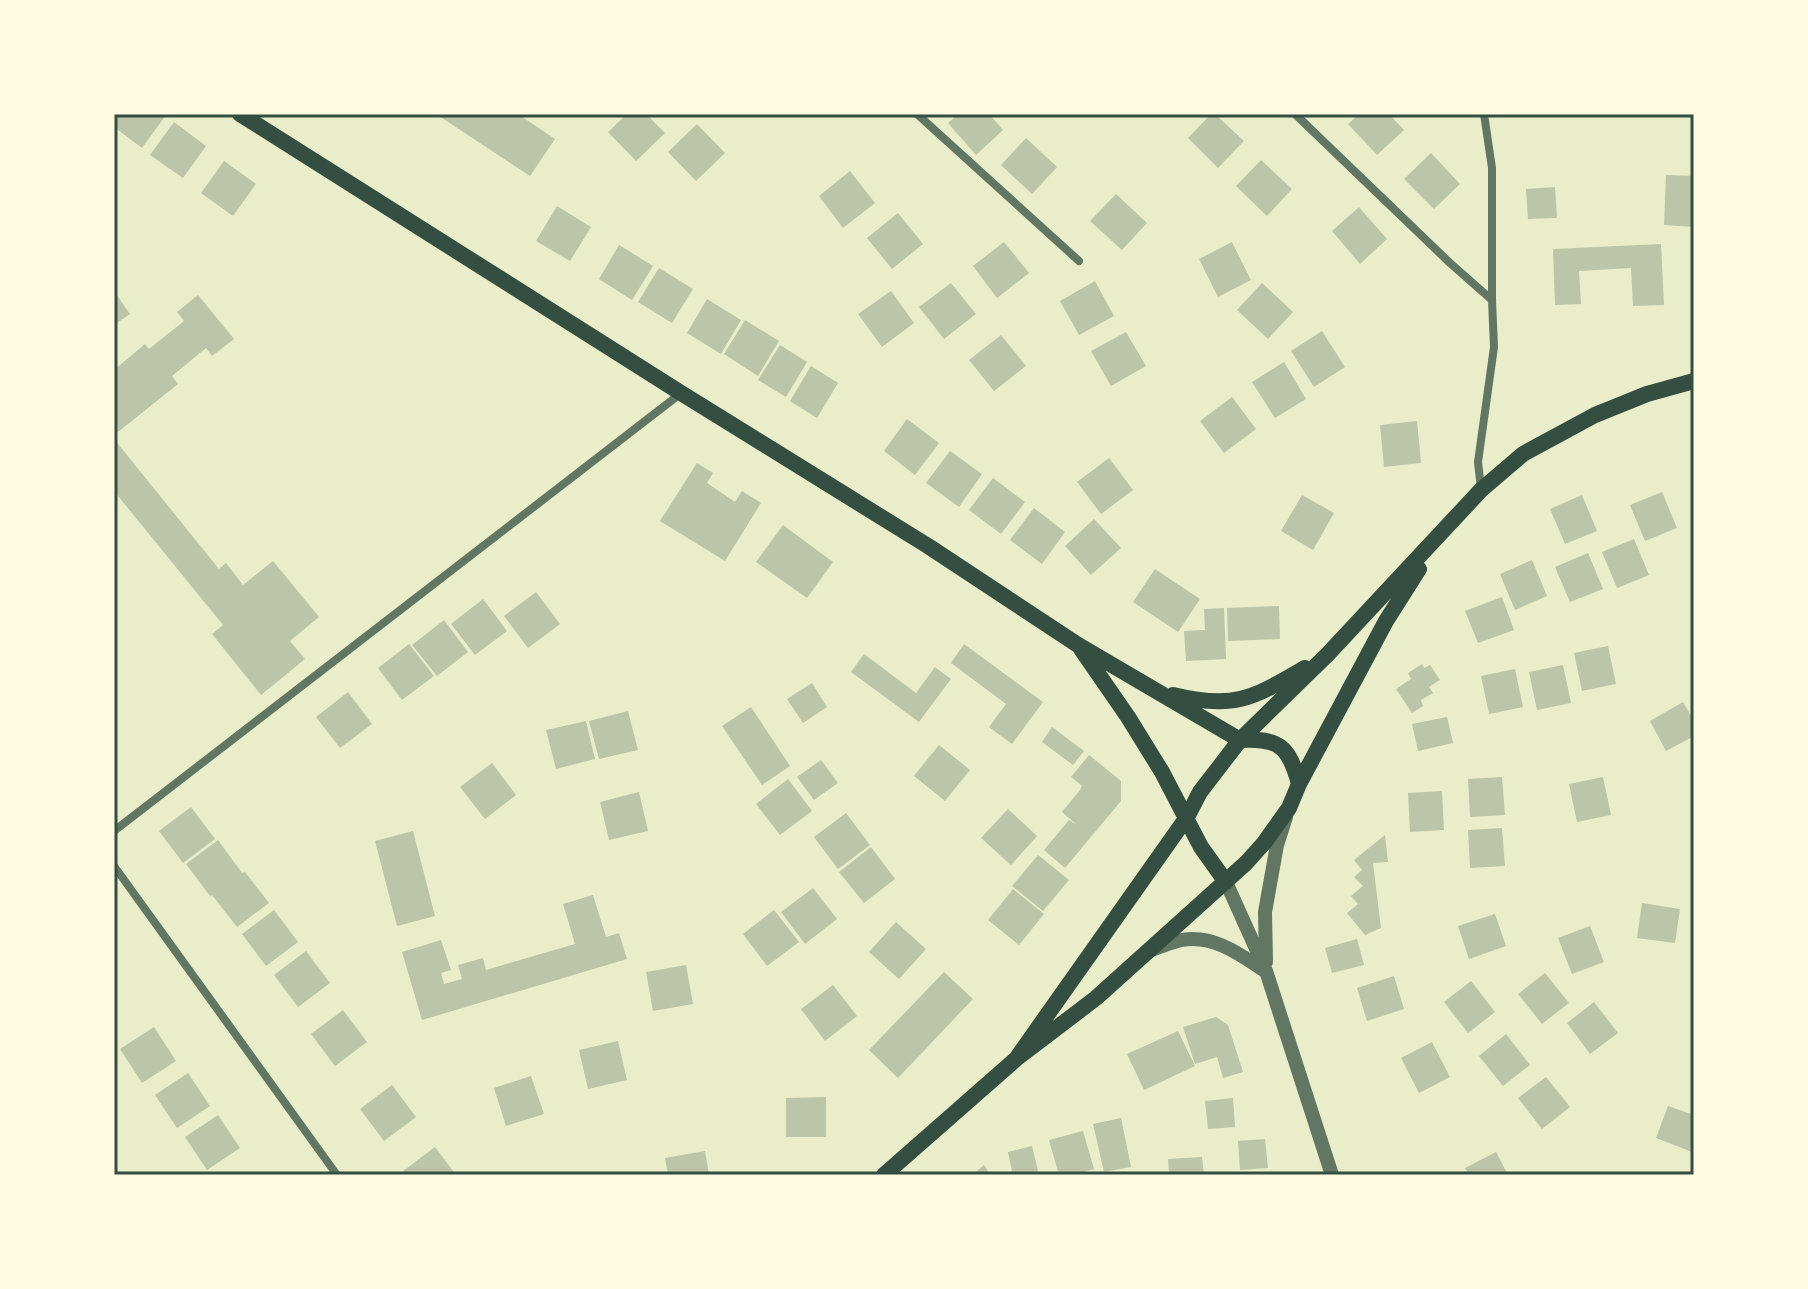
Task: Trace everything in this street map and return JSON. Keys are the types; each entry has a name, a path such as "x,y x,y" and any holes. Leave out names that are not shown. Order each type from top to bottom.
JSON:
{"main road":[{"path":"240,114 1150,689 1240,740 1265,739 1280,747 1293,761 1299,784"},
{"path":"1016,1059 1187,817 1200,792 1240,740 1327,655 1481,490 1523,454 1595,415 1647,394 1694,381"},
{"path":"884,1175 1016,1059 1096,998 1226,882 1264,843 1289,808 1386,621 1441,534"},
{"path":"1078,645 1128,717 1162,772 1201,847 1226,882"},
{"path":"1150,689 1197,701 1229,702 1262,693 1327,655"}],"street":[{"path":"917,114 1079,261"},
{"path":"1295,114 1492,300"},
{"path":"1481,490 1478,462 1494,347 1492,168 1484,114"},
{"path":"114,831 681,393"},
{"path":"1266,971 1265,912 1277,845 1289,808"},
{"path":"114,866 337,1175"},
{"path":"114,890 125,882"},
{"path":"1226,882 1266,971 1332,1175"},
{"path":"1148,951 1183,940 1206,940 1230,949 1266,971"}],"building":[{"path":"117,114 166,115 142,148 114,127"},
{"path":"436,114 518,114 555,139 530,176"},
{"path":"627,114 646,114 665,133 636,161 608,132"},
{"path":"958,114 989,114 1003,130 976,155 948,123"},
{"path":"1211,114 1215,114 1244,141 1218,168 1188,138"},
{"path":"1359,114 1389,114 1404,130 1377,155 1348,124"},
{"path":"174,122 206,146 183,178 150,155"},
{"path":"697,124 725,153 696,181 668,152"},
{"path":"1026,138 1057,167 1032,194 1001,165"},
{"path":"1431,153 1460,184 1434,209 1404,179"},
{"path":"1261,160 1292,189 1267,216 1236,186"},
{"path":"224,161 256,184 233,216 201,193"},
{"path":"850,171 875,203 843,228 819,196"},
{"path":"1666,175 1694,176 1694,227 1664,225"},
{"path":"1555,187 1557,218 1528,219 1526,189"},
{"path":"1116,194 1147,223 1122,250 1090,221"},
{"path":"557,206 591,227 570,261 536,241"},
{"path":"1359,207 1387,239 1360,264 1332,231"},
{"path":"898,213 923,244 892,269 867,238"},
{"path":"1004,242 1029,273 997,298 973,266"},
{"path":"1232,242 1251,280 1218,297 1199,259"},
{"path":"1661,244 1664,305 1633,306 1631,268 1579,271 1581,304 1555,305 1553,249"},
{"path":"619,245 653,266 632,300 599,279"},
{"path":"659,268 693,289 672,323 638,302"},
{"path":"1095,281 1114,316 1079,335 1060,301"},
{"path":"951,283 976,314 944,339 919,307"},
{"path":"1262,283 1293,312 1268,339 1237,310"},
{"path":"114,291 130,314 114,325"},
{"path":"891,291 914,323 882,347 858,314"},
{"path":"198,295 234,339 212,356 206,348 172,376 178,384 118,432 114,426 114,370 145,344 149,349 184,321 177,312"},
{"path":"707,299 741,320 721,354 687,333"},
{"path":"745,320 779,341 758,376 724,354"},
{"path":"1322,331 1345,367 1314,387 1291,351"},
{"path":"1126,332 1146,366 1111,386 1091,351"},
{"path":"1001,335 1026,366 994,391 969,360"},
{"path":"780,345 807,362 786,397 758,380"},
{"path":"1284,362 1306,399 1275,418 1252,382"},
{"path":"811,366 838,383 817,418 790,401"},
{"path":"1232,397 1256,429 1224,453 1200,421"},
{"path":"907,419 939,443 915,475 884,451"},
{"path":"1417,421 1421,463 1384,467 1380,425"},
{"path":"114,439 219,569 226,563 243,585 273,561 319,617 290,641 305,659 261,695 212,634 223,625 114,491"},
{"path":"950,451 982,474 959,507 926,483"},
{"path":"1109,458 1133,490 1101,514 1077,482"},
{"path":"697,463 713,473 707,483 735,502 742,491 761,503 725,561 660,521"},
{"path":"993,478 1025,502 1001,534 969,510"},
{"path":"1662,492 1677,528 1645,541 1630,505"},
{"path":"1302,495 1334,513 1313,550 1281,531"},
{"path":"1582,495 1597,531 1565,544 1550,509"},
{"path":"1034,508 1065,532 1042,564 1010,540"},
{"path":"1094,519 1121,548 1091,575 1065,546"},
{"path":"783,525 833,562 807,598 756,562"},
{"path":"1634,539 1649,575 1617,588 1602,552"},
{"path":"1588,553 1603,589 1570,602 1555,567"},
{"path":"1532,560 1547,596 1515,610 1500,574"},
{"path":"1155,569 1200,599 1178,632 1133,602"},
{"path":"536,592 560,624 528,648 504,616"},
{"path":"1502,597 1514,630 1478,643 1465,611"},
{"path":"483,599 507,631 475,655 451,624"},
{"path":"1279,606 1280,639 1228,641 1227,608"},
{"path":"1224,608 1226,659 1186,661 1184,631 1205,630 1204,609"},
{"path":"444,620 468,652 437,676 412,645"},
{"path":"409,644 434,676 402,700 378,668"},
{"path":"964,644 1043,702 1012,744 989,727 1006,704 951,663"},
{"path":"1608,646 1616,684 1582,691 1574,653"},
{"path":"864,654 916,693 935,667 951,679 919,722 851,672"},
{"path":"1422,664 1424,668 1430,665 1440,680 1429,687 1433,693 1421,700 1423,706 1412,713 1396,689 1411,679 1408,673"},
{"path":"1563,665 1571,703 1537,710 1529,672"},
{"path":"1515,669 1523,707 1489,714 1481,676"},
{"path":"812,683 827,707 803,723 787,699"},
{"path":"348,692 372,724 340,748 316,717"},
{"path":"1683,702 1694,721 1694,736 1666,751 1650,721"},
{"path":"751,707 790,766 762,785 722,726"},
{"path":"628,711 638,750 599,759 589,721"},
{"path":"1447,717 1453,743 1418,751 1412,724"},
{"path":"586,721 595,759 556,769 546,730"},
{"path":"1052,727 1084,751 1073,765 1042,742"},
{"path":"939,745 970,770 945,801 914,776"},
{"path":"1089,755 1121,781 1121,801 1065,868 1044,850 1069,820 1077,825 1062,812 1082,786 1071,777"},
{"path":"821,760 838,783 814,800 797,777"},
{"path":"492,763 516,795 485,819 460,787"},
{"path":"1502,777 1505,815 1470,817 1468,779"},
{"path":"1603,777 1611,815 1577,822 1569,784"},
{"path":"788,779 812,811 780,835 756,804"},
{"path":"1442,791 1444,830 1410,832 1408,793"},
{"path":"639,792 648,831 609,840 600,802"},
{"path":"191,807 215,839 183,863 159,831"},
{"path":"1008,809 1037,836 1011,865 981,838"},
{"path":"846,813 870,845 838,869 814,837"},
{"path":"1502,828 1505,866 1470,868 1468,830"},
{"path":"413,831 435,916 397,926 375,841"},
{"path":"1385,835 1388,862 1373,863 1381,928 1365,935 1347,913 1358,904 1351,896 1363,886 1354,877 1362,870 1354,860"},
{"path":"218,840 269,903 237,927 186,864"},
{"path":"871,847 895,879 864,903 839,872"},
{"path":"1038,855 1069,880 1043,911 1012,886"},
{"path":"813,888 837,919 805,944 781,912"},
{"path":"1013,889 1044,914 1019,945 988,920"},
{"path":"593,895 606,937 619,933 627,959 422,1020 402,952 441,940 451,970 441,973 444,984 462,979 458,965 483,958 486,970 575,944 563,904"},
{"path":"1642,903 1680,909 1675,943 1637,938"},
{"path":"274,910 298,942 266,966 242,934"},
{"path":"774,910 799,942 767,966 743,934"},
{"path":"1495,914 1506,946 1469,959 1458,926"},
{"path":"896,922 926,949 899,979 869,952"},
{"path":"1590,926 1604,962 1572,974 1558,938"},
{"path":"1357,939 1364,965 1332,973 1325,948"},
{"path":"306,951 330,983 298,1007 274,975"},
{"path":"686,965 693,1004 653,1011 646,972"},
{"path":"944,972 973,999 898,1078 869,1050"},
{"path":"1545,973 1569,1003 1542,1024 1518,994"},
{"path":"1394,976 1404,1009 1367,1021 1357,988"},
{"path":"1471,981 1495,1012 1468,1033 1444,1002"},
{"path":"833,985 857,1016 825,1041 801,1009"},
{"path":"1594,1002 1618,1033 1590,1054 1567,1023"},
{"path":"343,1010 367,1042 335,1066 311,1034"},
{"path":"1216,1017 1228,1025 1243,1072 1223,1078 1217,1057 1195,1064 1183,1027"},
{"path":"154,1027 176,1061 142,1083 120,1049"},
{"path":"1178,1031 1195,1066 1144,1090 1127,1054"},
{"path":"1506,1034 1530,1065 1503,1086 1479,1056"},
{"path":"618,1041 627,1080 588,1089 579,1050"},
{"path":"1432,1042 1450,1077 1419,1093 1401,1058"},
{"path":"188,1073 210,1106 177,1128 155,1095"},
{"path":"531,1076 544,1114 506,1126 494,1088"},
{"path":"1546,1077 1570,1107 1542,1129 1518,1098"},
{"path":"392,1085 416,1117 384,1141 360,1109"},
{"path":"826,1097 826,1137 786,1137 786,1098"},
{"path":"1233,1098 1235,1127 1208,1129 1205,1101"},
{"path":"1668,1106 1694,1115 1692,1152 1656,1138"},
{"path":"218,1115 240,1148 207,1170 185,1137"},
{"path":"1121,1118 1131,1167 1104,1172 1093,1124"},
{"path":"1083,1131 1094,1169 1059,1175 1049,1140"},
{"path":"1265,1139 1268,1168 1240,1170 1238,1141"},
{"path":"1032,1146 1039,1175 1001,1175 1012,1171 1008,1152"},
{"path":"435,1147 456,1175 405,1175 403,1171"},
{"path":"705,1151 709,1175 668,1175 665,1158"},
{"path":"1496,1152 1508,1175 1469,1175 1465,1168"},
{"path":"1202,1157 1204,1175 1169,1175 1168,1159"},
{"path":"984,1165 990,1175 972,1175"}]}
